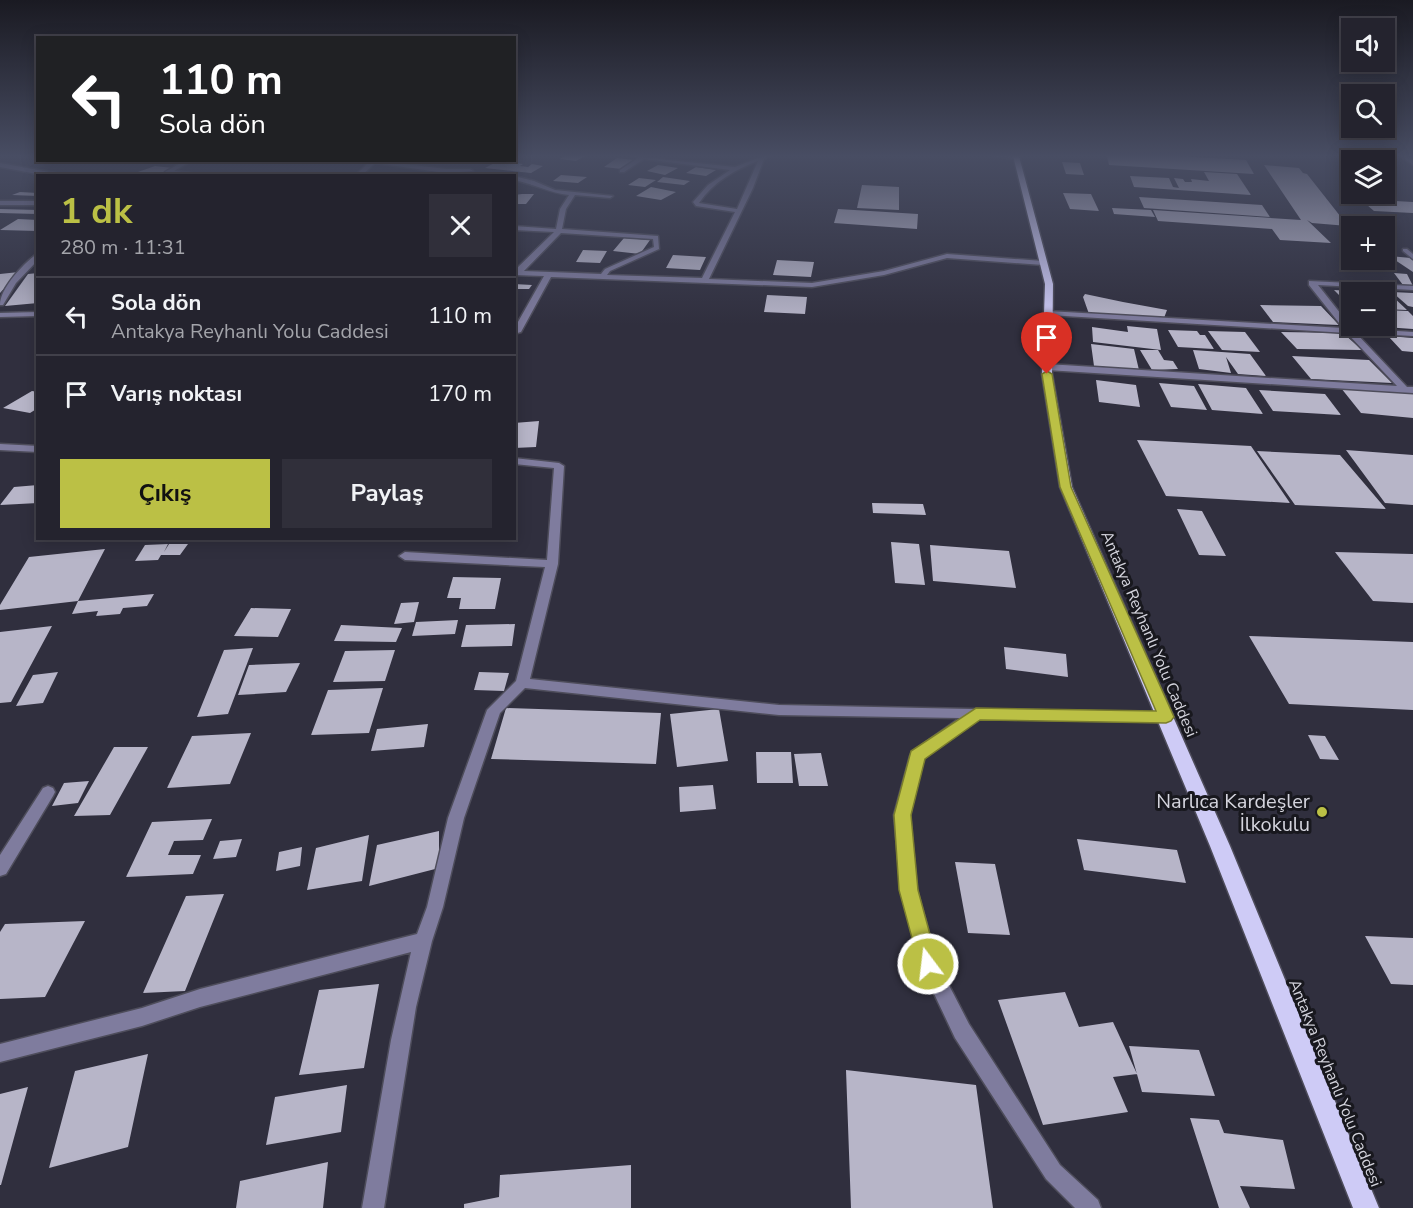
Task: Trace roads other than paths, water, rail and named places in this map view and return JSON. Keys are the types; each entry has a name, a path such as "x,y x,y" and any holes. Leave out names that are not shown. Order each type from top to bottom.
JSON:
{"main road":[{"name":"Antakya Reyhanlı Yolu Caddesi","path":"1030,212 1049,284 1047,367 1065,487 1166,717 1366,1208"}],"street":[{"path":"516,273 538,255 559,231 562,212"},
{"path":"705,280 738,212"},
{"path":"516,228 656,237 657,248 608,270 603,276"},
{"path":"1413,250 1405,250 1413,256"},
{"path":"516,273 812,285 884,273 947,256 1043,263"},
{"path":"0,303 13,282 36,257"},
{"path":"517,332 549,274"},
{"path":"1341,284 1312,283 1341,320"},
{"path":"1395,287 1413,288"},
{"path":"0,315 36,314"},
{"path":"1048,314 1341,330"},
{"path":"1395,333 1413,334"},
{"path":"1355,336 1409,390"},
{"path":"1047,367 1409,390"},
{"path":"0,447 36,449"},
{"path":"374,1208 412,982 435,907 456,818 494,711 522,682 552,564 559,466 516,461"},
{"path":"405,556 552,564"},
{"path":"522,682 779,710 1166,717"},
{"path":"976,714 917,756 902,815 909,890 928,964 962,1031 1053,1172 1090,1208"},
{"path":"0,869 48,792"},
{"path":"0,1053 142,1017 200,998 423,941"}],"place":[{"name":"Narlıca Kardeşler İlkokulu","path":"1322,812"}]}
